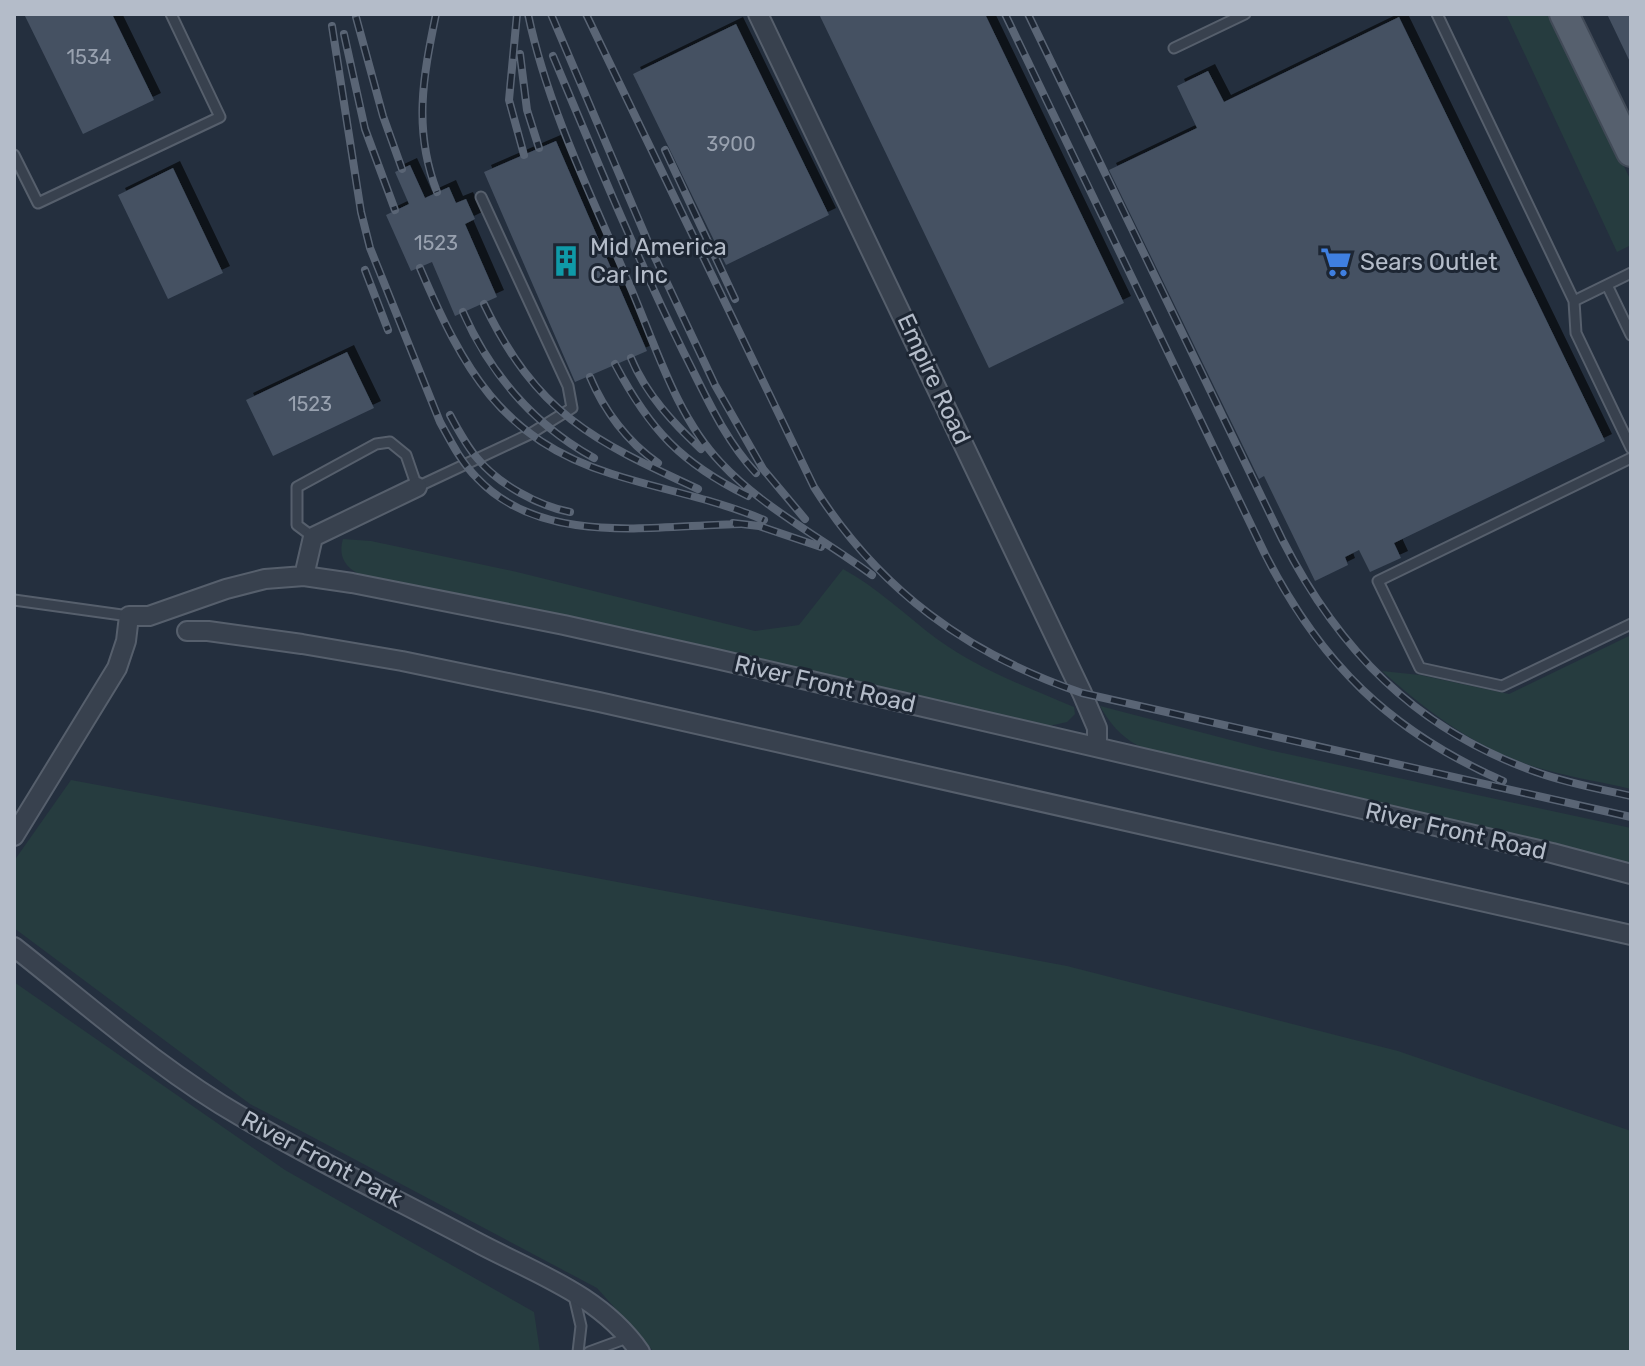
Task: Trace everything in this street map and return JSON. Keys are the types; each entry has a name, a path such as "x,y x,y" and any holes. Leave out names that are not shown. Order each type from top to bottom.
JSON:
{"main road":[{"path":"1564,14 1631,152"}],"street":[{"name":"Empire Road","path":"758,14 1075,679 1097,728 1097,747"},
{"path":"304,576 313,537 417,487"},
{"name":"River Front Road","path":"129,616 149,616 265,579 304,576 423,596 564,625 1097,747 1631,874"},
{"path":"14,836 117,668 126,641 129,616"},
{"path":"187,631 286,641 388,658 584,699 1631,935"},
{"name":"River Front Park","path":"14,947 150,1055 240,1117 572,1289 607,1315 635,1344"}],"lane":[{"path":"14,155 38,203 220,117 171,14"},
{"path":"1174,48 1245,14"},
{"path":"1437,14 1574,301 1576,333 1631,448"},
{"path":"313,537 297,525 297,487 376,444 390,442 406,455 417,487 530,434 572,408 568,386 481,197"},
{"path":"1574,301 1631,273"},
{"path":"1607,285 1631,335"},
{"path":"1631,458 1378,581 1420,668 1502,686 1631,624"},
{"name":"River Front Road","path":"14,600 129,616"},
{"path":"572,1289 581,1326 578,1352"},
{"path":"589,1352 635,1344"}],"green space":[{"path":"1506,14 1551,14 1631,181 1631,245 1617,252"},
{"path":"343,539 371,541 517,572 755,631 799,625 843,569 880,593 953,650 1003,677 1074,707 1075,714 1067,722 1049,726 480,598 367,577 346,563 342,553"},
{"path":"1631,635 1631,789 1546,770 1500,753 1438,717 1382,671 1420,675 1509,694"},
{"path":"1100,706 1269,750 1631,828 1631,865 1274,777 1187,761 1153,751 1131,741 1107,718"},
{"path":"71,780 1067,966 1398,1051 1631,1131 1631,1352 654,1352 597,1288 250,1104 14,928 14,861"},
{"path":"14,982 285,1170 534,1312 540,1352 14,1352"}],"building":[{"path":"24,14 112,14 154,100 83,134"},
{"path":"819,14 985,14 1124,303 989,368"},
{"path":"1607,14 1631,14 1631,64"},
{"name":"Sears Outlet","path":"1399,17 1605,441 1394,543 1401,558 1370,572 1359,550 1345,557 1348,565 1315,581 1264,476 1259,479 1109,170 1197,128 1177,86 1208,71 1224,102"},
{"path":"736,24 829,215 726,265 633,74"},
{"name":"Mid America Car Inc","path":"556,141 647,351 575,382 484,172"},
{"path":"410,165 425,198 449,187 456,203 466,199 475,219 465,224 497,297 455,316 432,262 411,271 386,215 409,204 395,172"},
{"path":"173,168 223,273 168,299 118,195"},
{"path":"347,352 374,408 273,456 246,400"}],"railway":[{"path":"436,14 424,82 423,125 425,147 437,192"},
{"path":"517,14 509,100 524,155"},
{"path":"528,14 547,84 572,152 668,379 691,424 737,479 872,575"},
{"path":"551,14 651,249 715,385 763,469 805,519"},
{"path":"586,14 814,487 839,524 867,557 929,614 1001,659 1082,693 1631,817"},
{"path":"1005,14 1265,554 1310,629 1335,661 1393,716 1426,740 1503,781"},
{"path":"1028,14 1282,539 1329,617 1385,681 1418,709 1454,733 1536,772 1631,796"},
{"path":"356,17 383,116 402,169"},
{"path":"332,26 361,212 370,248 440,422 471,472 504,500 534,515 567,524 602,528 741,524"},
{"path":"344,34 365,129 395,210"},
{"path":"520,54 527,110 539,148"},
{"path":"553,56 684,353 725,431 756,473"},
{"path":"665,150 735,299"},
{"path":"420,268 470,368 513,420 541,441 573,459 612,474 708,500 764,520"},
{"path":"365,270 388,330"},
{"path":"484,304 504,342 525,372 547,398 571,419 627,455 698,489"},
{"path":"463,312 487,357 516,396 552,430 594,458"},
{"path":"631,358 644,384 661,407 701,449"},
{"path":"615,364 641,408 670,442 704,471 748,496"},
{"path":"590,377 618,424 636,445 658,463"},
{"path":"450,415 473,453 496,477 532,499 570,512"},
{"path":"733,523 759,526 821,547"}],"place":[{"name":"Mid America Car Inc","path":"566,261"},
{"name":"Sears Outlet","path":"1336,262"}]}
